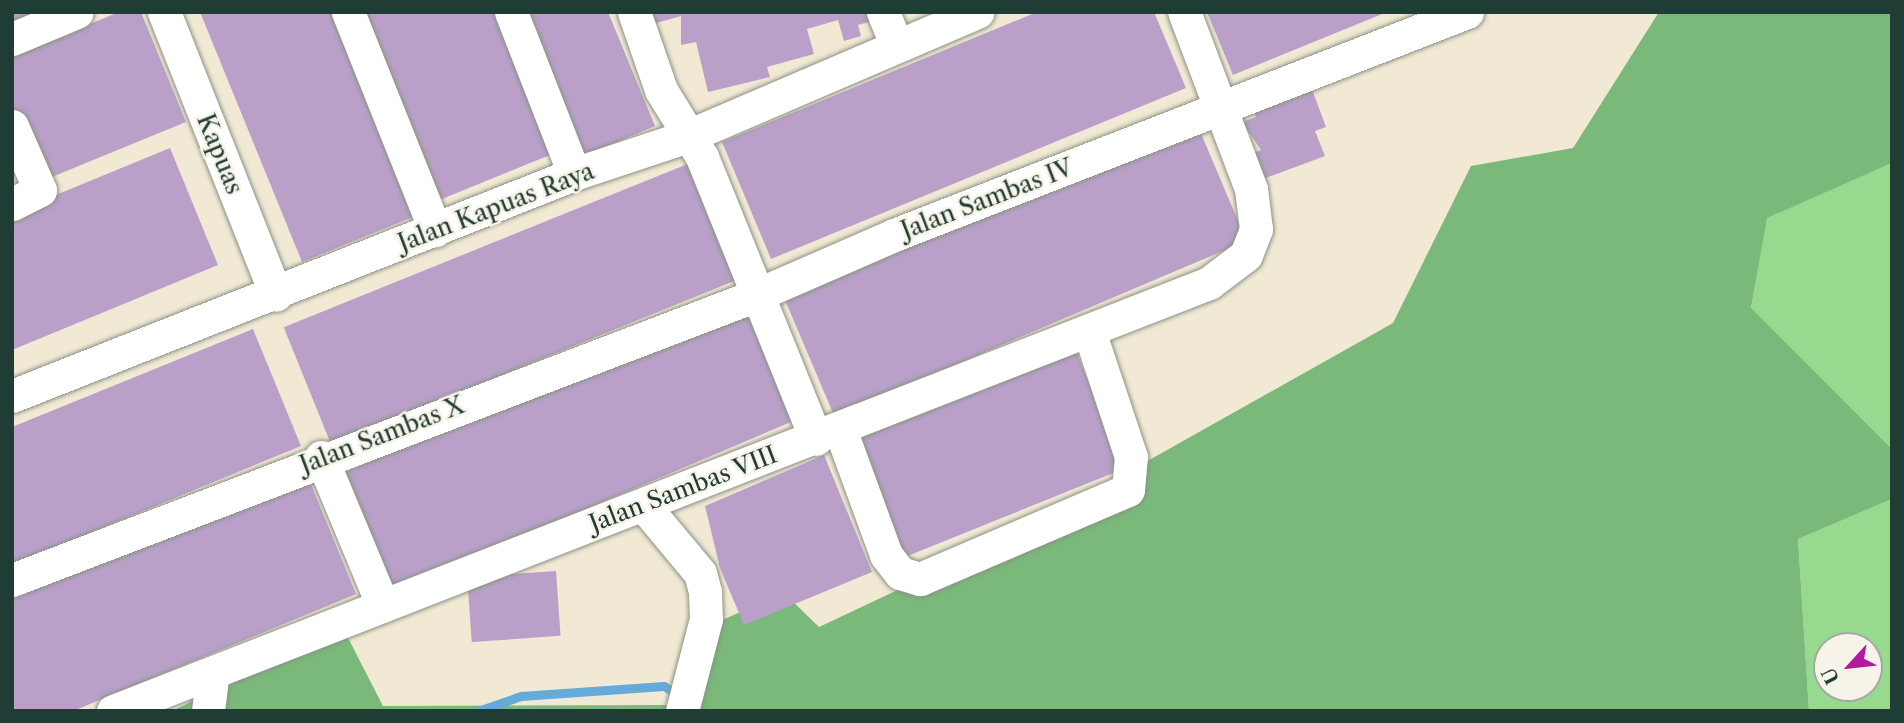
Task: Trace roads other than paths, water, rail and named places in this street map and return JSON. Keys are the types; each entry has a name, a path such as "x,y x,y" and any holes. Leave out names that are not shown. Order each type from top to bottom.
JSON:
{"street":[{"path":"12,39 77,12"},
{"name":"Kapuas","path":"164,12 276,295"},
{"path":"348,12 435,230"},
{"path":"511,12 574,174"},
{"path":"635,12 660,90 688,136 736,236 754,296 828,434 886,555 900,573 920,579 1128,490 1131,457 1089,331"},
{"path":"883,12 896,45"},
{"name":"Jalan Kapuas Raya","path":"12,396 276,295 574,174 688,136 978,12"},
{"path":"1184,12 1222,105"},
{"name":"Jalan Sambas IV","path":"754,296 1222,105 1467,12"},
{"name":"Jalan Sambas VIII","path":"113,711 548,539 645,507 1209,283 1246,255 1256,229 1251,189 1222,105"},
{"path":"12,126 40,190 12,204"},
{"name":"Jalan Sambas X","path":"12,580 321,457 754,296"},
{"path":"321,457 383,606"},
{"path":"645,507 700,573 705,592 706,619 689,674 682,711"},
{"path":"208,711 213,672"}],"waterway":[{"path":"478,711 521,696 664,686 678,695"}]}
